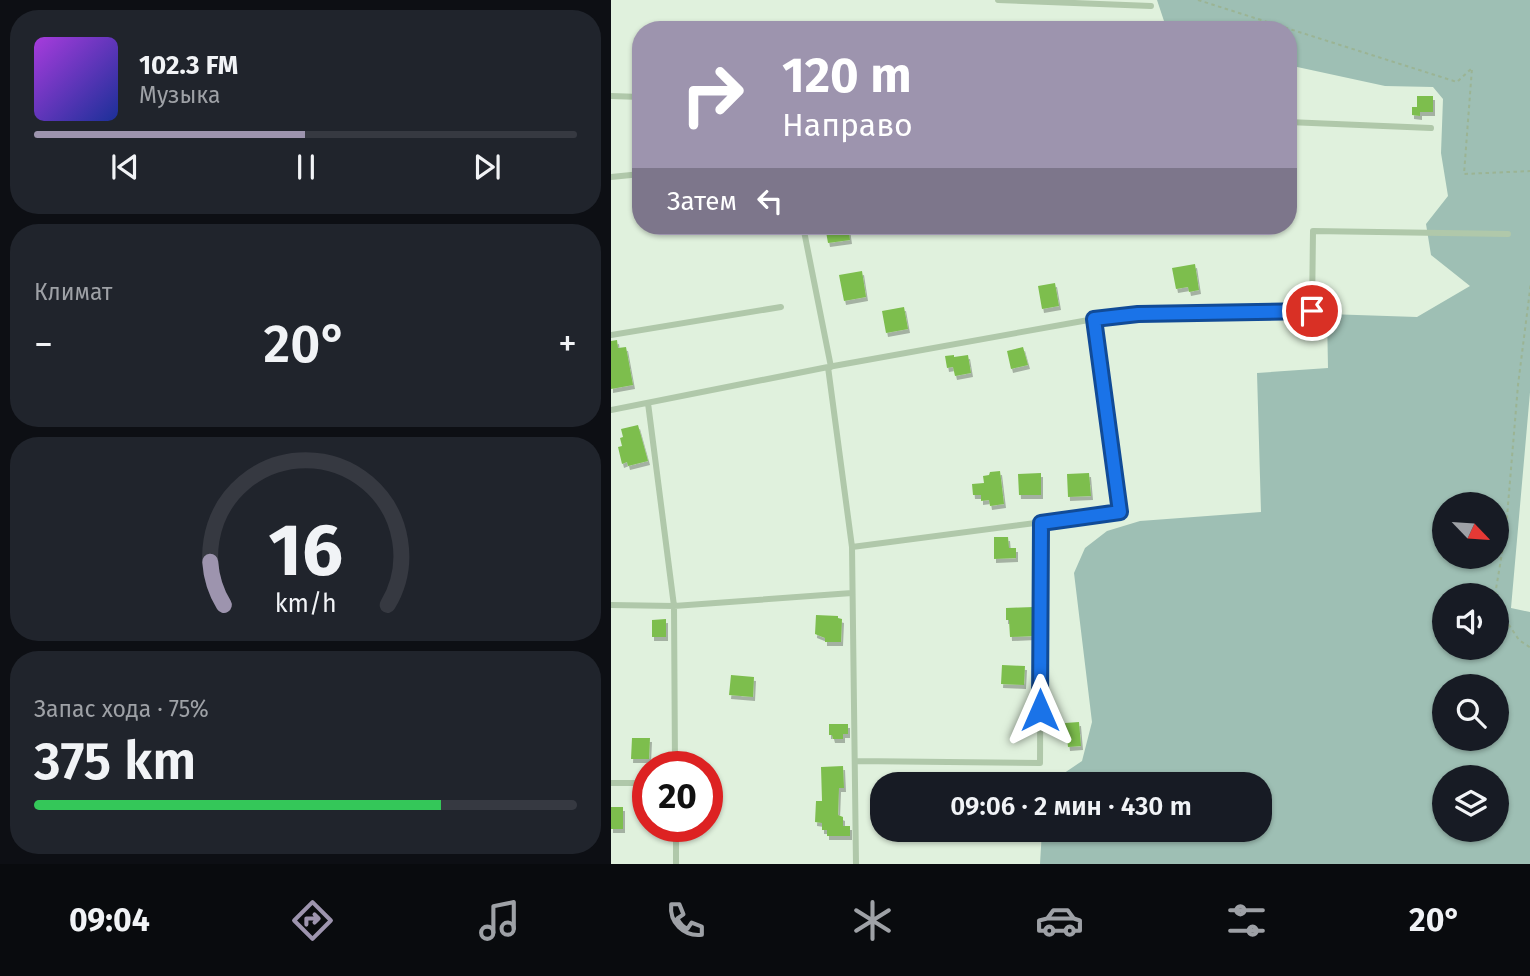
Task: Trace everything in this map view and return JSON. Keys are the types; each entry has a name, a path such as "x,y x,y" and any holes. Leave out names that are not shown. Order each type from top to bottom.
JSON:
{"lane":[{"path":"998,0 1151,5"},
{"path":"611,96 632,97"},
{"path":"1297,122 1431,128"},
{"path":"611,177 632,175"},
{"path":"611,410 1094,319 1138,314 1312,311 1313,231 1508,234"},
{"path":"805,235 830,367 852,547 856,864"},
{"path":"611,335 781,307"},
{"path":"852,547 1120,512 1094,319"},
{"path":"648,403 675,606 675,751"},
{"path":"855,761 1040,763 1041,523"},
{"path":"611,606 675,606 852,593"},
{"path":"611,783 632,783"},
{"path":"676,842 676,864"}],"path":[{"path":"1198,0 1264,21"},
{"path":"1297,31 1457,82 1471,68 1464,174 1530,171"},
{"path":"1497,583 1506,529 1530,282"},
{"path":"1509,625 1519,640 1530,648"}],"shaded area":[{"path":"1157,0 1530,0 1531,381 1511,608 1530,612 1530,864 1040,864 1041,842 1272,842 1272,772 1066,772 1082,761 1092,722 1074,573 1085,548 1107,531 1140,521 1261,512 1257,373 1328,368 1327,314 1417,317 1470,286 1431,255 1426,224 1448,196 1441,153 1443,99 1433,87 1385,86 1297,67 1297,21 1164,21"}],"building":[{"path":"1417,96 1433,96 1433,112 1420,112 1420,116 1412,115 1412,107 1417,107"},
{"path":"827,235 849,235 850,240 828,243"},
{"path":"1195,264 1199,290 1189,292 1188,287 1176,289 1172,268"},
{"path":"862,271 866,297 844,301 839,275"},
{"path":"1055,283 1059,306 1042,309 1038,286"},
{"path":"904,307 908,329 886,333 882,311"},
{"path":"617,340 618,348 626,347 633,385 611,389 611,341"},
{"path":"1023,347 1028,365 1011,369 1007,351"},
{"path":"968,355 971,373 955,376 953,367 947,368 945,356"},
{"path":"638,425 648,461 628,466 627,462 622,464 618,447 622,446 621,429"},
{"path":"1000,471 1004,504 990,506 989,500 981,501 981,495 973,495 972,484 984,483 983,476"},
{"path":"1041,473 1041,495 1019,495 1018,474"},
{"path":"1089,473 1091,496 1068,497 1067,474"},
{"path":"994,537 1008,537 1009,548 1016,548 1016,558 994,559"},
{"path":"1034,607 1034,636 1010,637 1006,608"},
{"path":"816,615 838,616 842,619 841,642 825,642 825,638 815,634"},
{"path":"666,619 666,637 652,637 652,620"},
{"path":"1002,665 1025,666 1024,685 1001,684"},
{"path":"731,675 754,677 753,697 729,695"},
{"path":"1079,722 1081,746 1068,747 1065,723"},
{"path":"829,724 848,724 848,734 843,734 843,739 833,739 832,735 829,735"},
{"path":"632,738 650,738 649,751 632,751 631,759"},
{"path":"843,766 844,788 839,788 838,815 843,817 843,826 850,826 850,836 827,836 827,830 822,830 822,823 815,822 816,801 822,801 821,767"},
{"path":"611,807 623,807 623,829 611,829"}],"route":[{"path":"1040,710 1041,523 1120,512 1094,319 1138,314 1312,311"}]}
